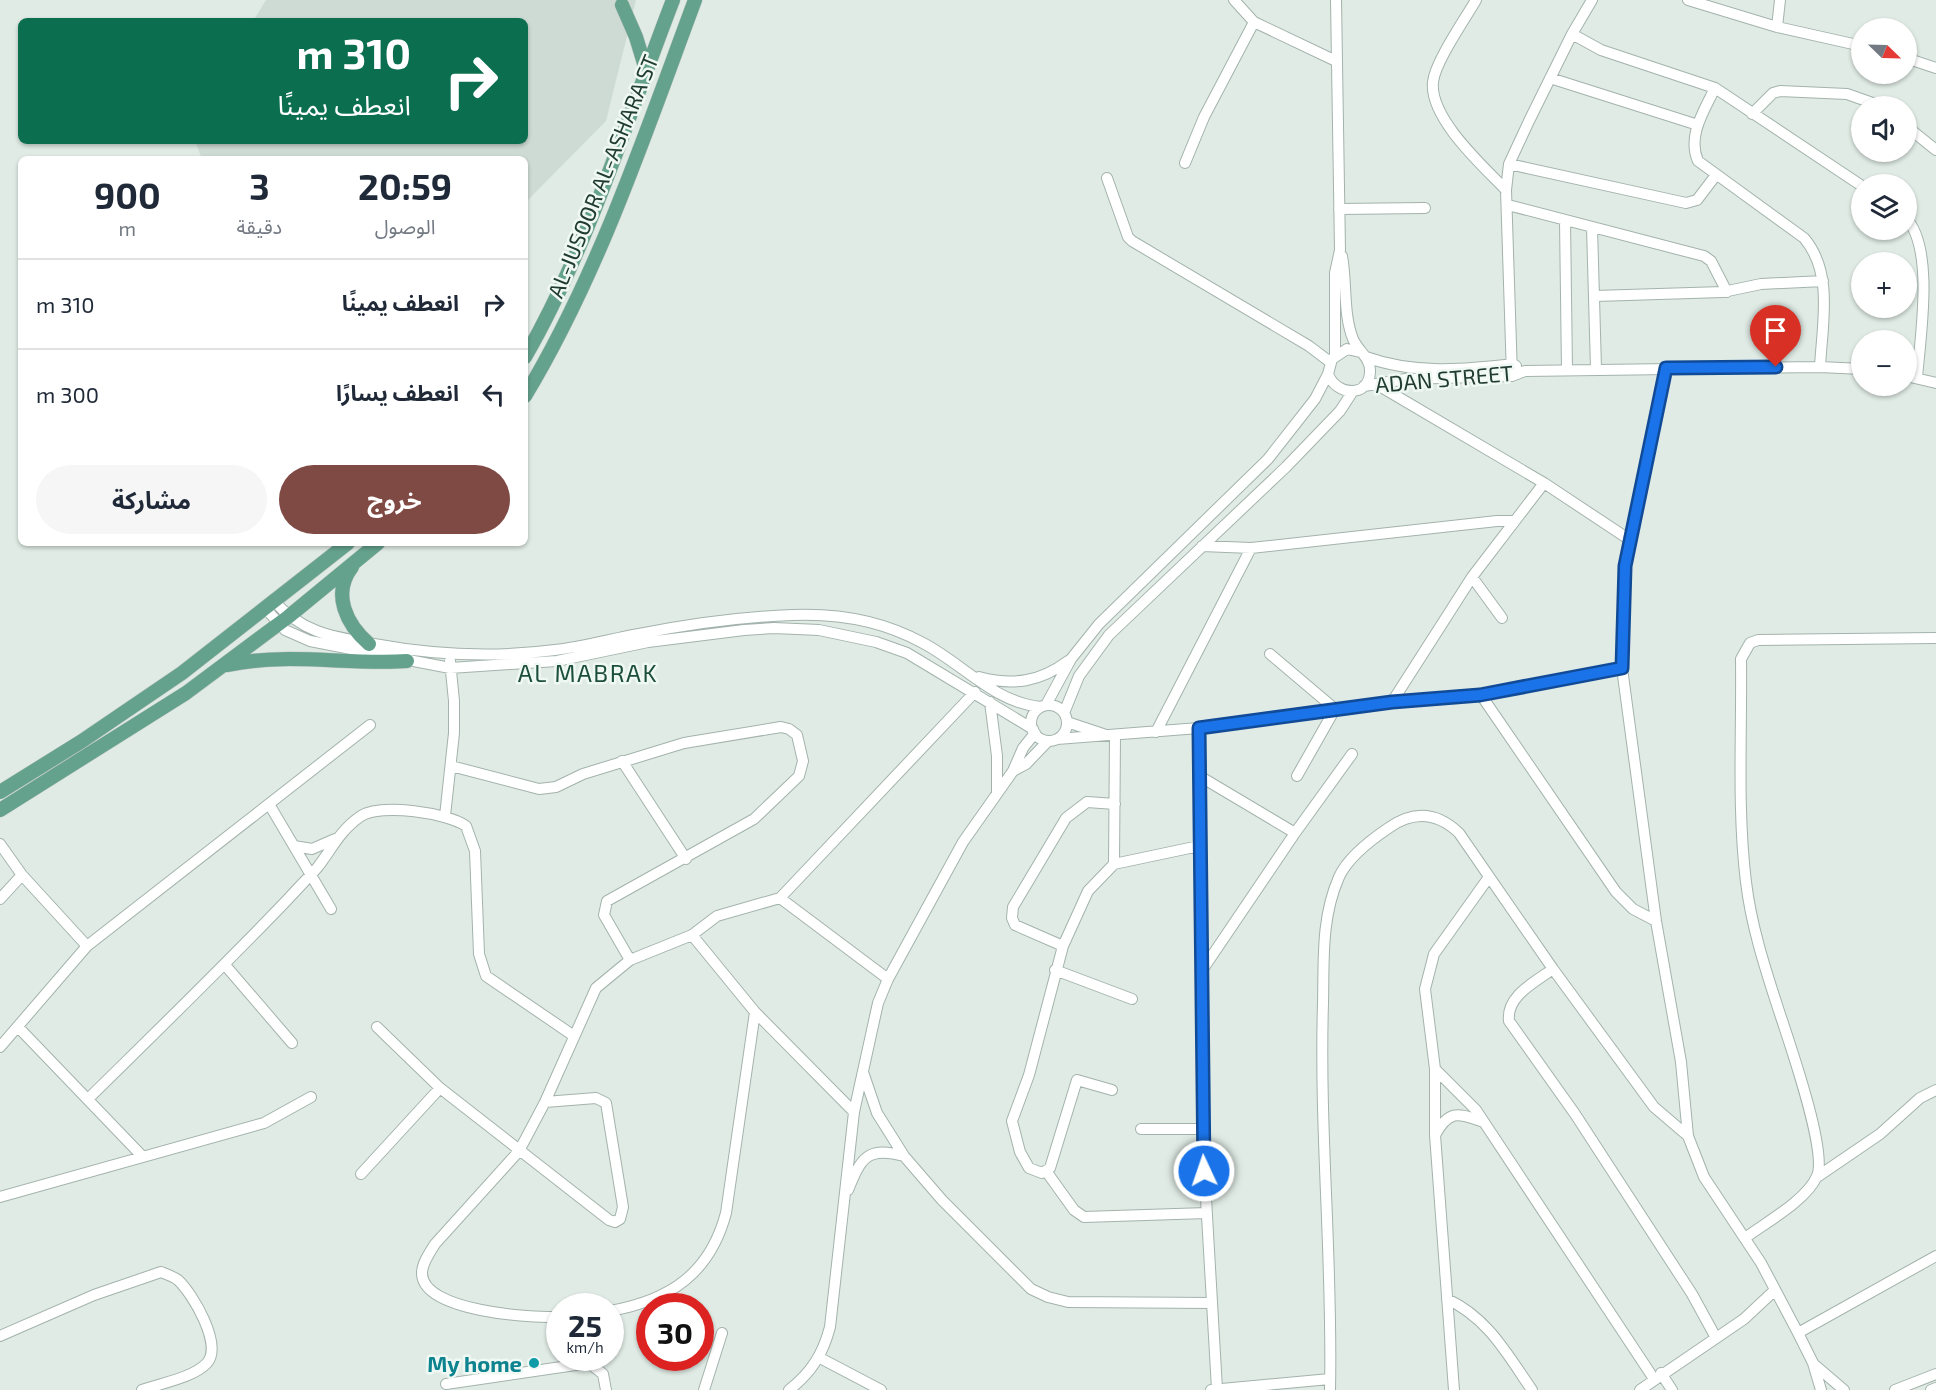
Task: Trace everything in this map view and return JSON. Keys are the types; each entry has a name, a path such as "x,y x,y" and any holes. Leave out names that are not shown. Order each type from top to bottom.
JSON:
{"main road":[{"name":"AL-JUSOOR AL-ASHARA ST","path":"528,351 571,262 673,0"},
{"name":"AL-JUSOOR AL-ASHARA ST","path":"528,391 562,329 595,256 695,0"},
{"path":"622,5 636,37 646,70"},
{"path":"667,15 685,26"},
{"path":"661,32 678,43"},
{"path":"0,792 144,700 344,546"},
{"path":"0,810 40,783 156,714 284,620 374,546"},
{"path":"362,556 348,573 343,601 351,625 369,644"},
{"path":"223,666 267,658 362,663 407,661"}],"street":[{"path":"1234,0 1254,22 1336,61"},
{"path":"1013,771 1026,764 1052,740 1065,732 1074,686 1092,655 1127,616 1286,466 1340,411 1353,391 1364,386 1370,372 1350,326 1340,250 1336,0"},
{"path":"1476,0 1436,71 1434,96 1439,110 1466,148 1506,190"},
{"path":"1512,376 1506,190 1509,164 1572,34 1592,0"},
{"path":"1688,0 1777,27 1851,44"},
{"path":"1777,27 1780,0"},
{"path":"1185,163 1204,117 1254,22"},
{"path":"1572,34 1601,50 1714,88 1851,179"},
{"path":"1917,62 1936,68"},
{"path":"1550,78 1698,125"},
{"path":"1714,88 1698,125 1694,151 1698,161 1804,238 1819,261 1823,281 1820,366"},
{"path":"1752,114 1773,93 1780,91 1854,96"},
{"path":"1917,135 1936,150"},
{"path":"1509,164 1686,203 1697,200 1716,175"},
{"path":"1107,178 1128,237 1132,241 1332,359"},
{"path":"1508,206 1704,256 1711,261 1727,292"},
{"path":"1339,209 1425,208"},
{"path":"1565,221 1567,370"},
{"path":"1592,227 1596,369"},
{"path":"1917,235 1920,244 1922,276 1917,330"},
{"path":"789,1390 820,1358 832,1312 854,1113 878,1003 888,979 963,842 1013,771 1023,748 1034,731 1032,719 1044,706 1071,659 1122,600 1268,459 1315,399 1328,374 1332,359 1335,273 1340,250"},
{"path":"1595,296 1727,292 1761,284 1823,281"},
{"path":"1332,359 1347,349 1363,354"},
{"name":"ADAN STREET","path":"1363,354 1403,368 1447,369 1513,364 1525,370"},
{"name":"ADAN STREET","path":"1364,386 1433,378 1512,376 1525,370 1820,366 1851,368"},
{"path":"1666,368 1625,566 1622,668 1656,921 1681,1062 1688,1136 1704,1177 1745,1238 1798,1333 1813,1364 1821,1390"},
{"path":"1328,374 1337,388 1353,391"},
{"path":"1917,378 1936,382"},
{"path":"1376,384 1544,483 1630,540"},
{"path":"1392,702 1472,577 1544,483"},
{"path":"1202,546 1251,548 1472,523 1513,521"},
{"path":"1156,732 1251,548"},
{"path":"1472,577 1503,618"},
{"path":"269,604 284,620 292,635 310,641 450,668 557,661 648,642 774,628 819,630 876,642 907,653 1052,740 1199,728 1392,702 1480,695 1622,668"},
{"path":"284,620 322,633 369,644 450,654 498,655 554,650 669,628 764,617 838,616 899,632 924,643 1002,695 1030,706 1056,706 1066,718 1112,736"},
{"path":"1817,1177 1820,1160 1811,1118 1754,929 1746,884 1740,802 1741,659 1750,643 1758,640 1936,638"},
{"path":"445,816 451,766 454,701 450,654"},
{"path":"1270,654 1335,709"},
{"path":"973,676 994,681 1028,681 1051,674 1071,659"},
{"path":"546,1317 501,1315 453,1302 433,1292 425,1283 422,1274 426,1258 435,1244 519,1151 545,1102 596,988 630,960 692,935 717,916 780,898 975,692"},
{"path":"1480,695 1616,892 1633,909 1656,921"},
{"path":"990,702 997,756 997,795"},
{"path":"1297,776 1335,709"},
{"path":"0,1047 87,946 370,725"},
{"path":"451,766 538,789 556,787 583,774 684,743 781,727 797,735 803,761 799,776 770,801 754,819 607,902 604,915 630,960"},
{"path":"1199,728 1201,777 1198,846 1203,969 1202,1129 1212,1303 1214,1390 1330,1385 1327,1229 1320,1078 1324,930 1339,875 1354,856 1391,826 1415,815 1446,821 1460,833 1552,969 1654,1107 1688,1136"},
{"path":"1112,736 1115,804 1114,864"},
{"path":"1203,969 1295,833 1352,754"},
{"path":"622,761 686,859"},
{"path":"1201,777 1295,833"},
{"path":"1063,946 1016,925 1012,918 1013,907 1066,818 1087,802 1115,804"},
{"path":"269,804 331,909"},
{"path":"294,846 312,849 335,838 362,815 384,810 445,816 466,826 474,843 479,954 486,976 574,1036"},
{"path":"89,1098 225,965 310,875 335,838"},
{"path":"0,844 22,875 87,946"},
{"path":"1112,1090 1080,1080 1075,1082 1052,1163 1046,1171 1037,1173 1029,1168 1020,1152 1012,1121 1029,1075 1055,970 1063,946 1088,891 1114,864 1198,846"},
{"path":"0,899 22,875"},
{"path":"1454,1390 1435,1135 1435,1069 1425,1001 1427,975 1434,954 1445,935 1489,877"},
{"path":"780,898 888,979"},
{"path":"692,935 755,1012 854,1113"},
{"path":"225,965 292,1043"},
{"path":"1552,969 1512,1001 1508,1013 1509,1021 1575,1114 1692,1294 1715,1336"},
{"path":"1055,970 1132,999"},
{"path":"624,1307 647,1300 685,1282 709,1257 719,1238 726,1213 755,1012"},
{"path":"18,1027 89,1098 142,1156"},
{"path":"377,1027 440,1088 519,1151 609,1220 615,1222 620,1219 624,1207 606,1103 596,1098 545,1102"},
{"path":"862,1069 877,1113 904,1156 942,1200 1014,1274 1032,1289 1048,1297 1068,1302 1212,1303"},
{"path":"1435,1069 1484,1122 1657,1376 1672,1390"},
{"path":"361,1174 440,1088"},
{"path":"1745,1238 1800,1197 1817,1177 1880,1134 1920,1098 1936,1090"},
{"path":"0,1197 264,1123 311,1097"},
{"path":"1435,1135 1451,1115 1459,1114 1484,1122"},
{"path":"1141,1129 1202,1129"},
{"path":"844,1200 856,1170 865,1157 874,1152 887,1151 904,1156"},
{"path":"1046,1171 1074,1210 1084,1216 1207,1213"},
{"path":"1798,1333 1936,1256"},
{"path":"0,1336 94,1295 161,1272 177,1280 192,1298 213,1340 213,1350 208,1362 197,1371 142,1390"},
{"path":"1640,1390 1715,1336 1744,1319 1775,1290"},
{"path":"1447,1299 1468,1309 1486,1325 1532,1390"},
{"path":"704,1390 722,1333"},
{"path":"820,1358 881,1390"},
{"path":"446,1384 590,1363 603,1374 606,1390"},
{"path":"1813,1364 1845,1390"},
{"path":"1895,1390 1936,1374"},
{"path":"1931,1390 1936,1388"}],"shaded area":[{"path":"266,0 636,0 606,121 528,200 528,156 201,156 196,144 528,144 528,18 255,18"}],"place":[{"name":"My home","path":"534,1363"}],"district":[{"name":"AL MABRAK","path":"588,672"}],"route":[{"path":"1204,1171 1203,969 1198,846 1201,777 1199,728 1392,702 1480,695 1622,668 1625,566 1636,504 1666,368 1776,367"}]}
